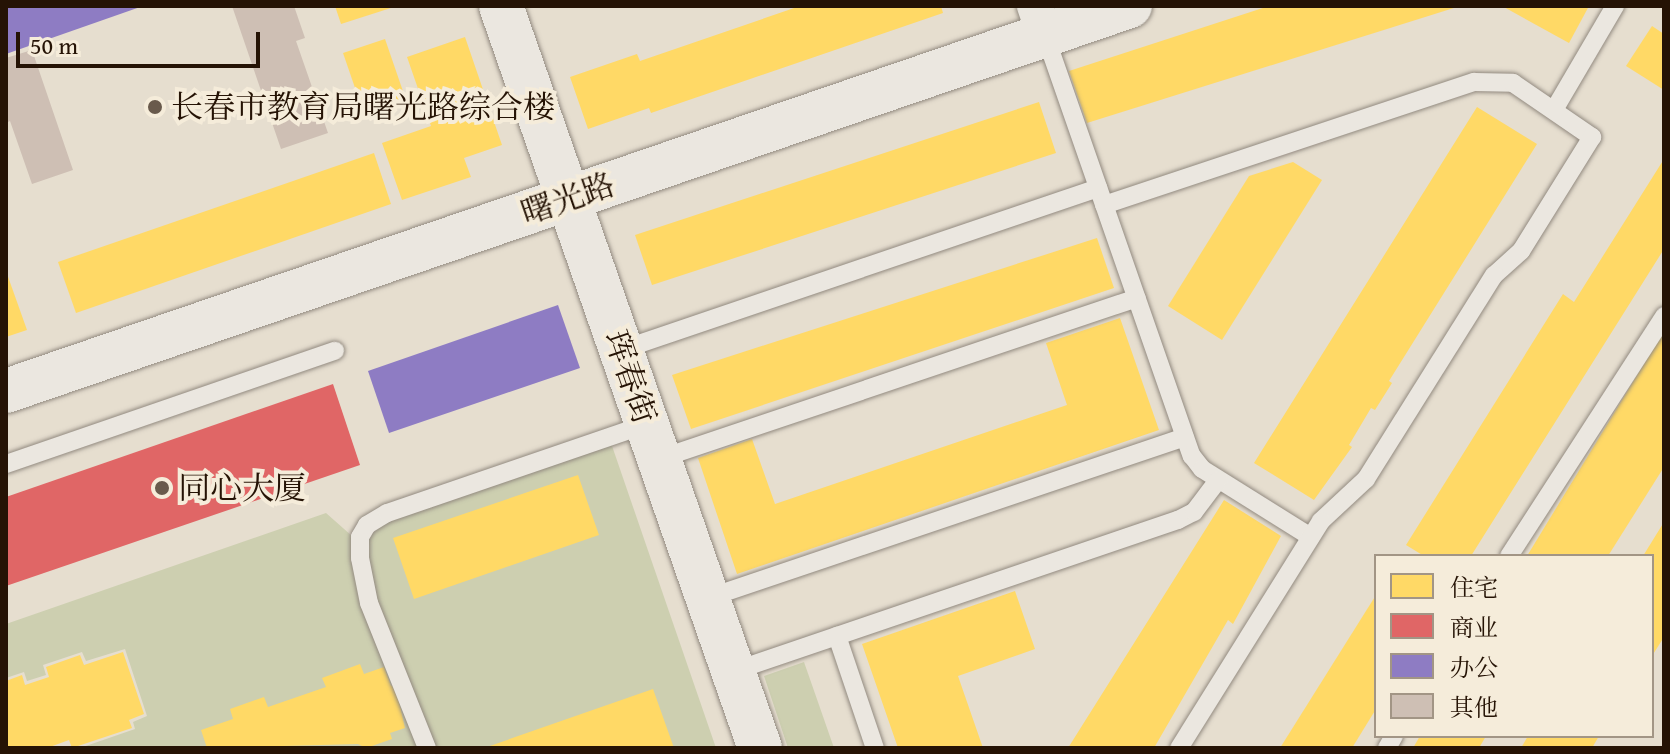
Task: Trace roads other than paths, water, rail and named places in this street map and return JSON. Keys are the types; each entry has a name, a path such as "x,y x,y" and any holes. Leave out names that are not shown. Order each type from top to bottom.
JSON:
{"street":[{"name":"珲春街","path":"501,6 760,748"},
{"name":"曙光路","path":"6,391 568,199 1040,21 1130,6"}],"lane":[{"path":"1554,110 1615,6"},
{"path":"1040,21 1185,437 1202,469 1311,537"},
{"path":"621,350 1474,82 1513,83 1592,137 1521,251 1494,275 1366,479 1321,521 1179,748"},
{"path":"427,748 369,603 360,548 367,525 387,513 653,442 1137,298"},
{"path":"1510,554 1664,316"},
{"path":"6,464 335,351"},
{"path":"708,598 1185,437"},
{"path":"734,671 1178,520 1194,512 1218,480"},
{"path":"837,636 875,748"}],"place":[{"name":"长春市教育局曙光路综合楼","path":"155,107"},
{"name":"同心大厦","path":"162,488"}]}
